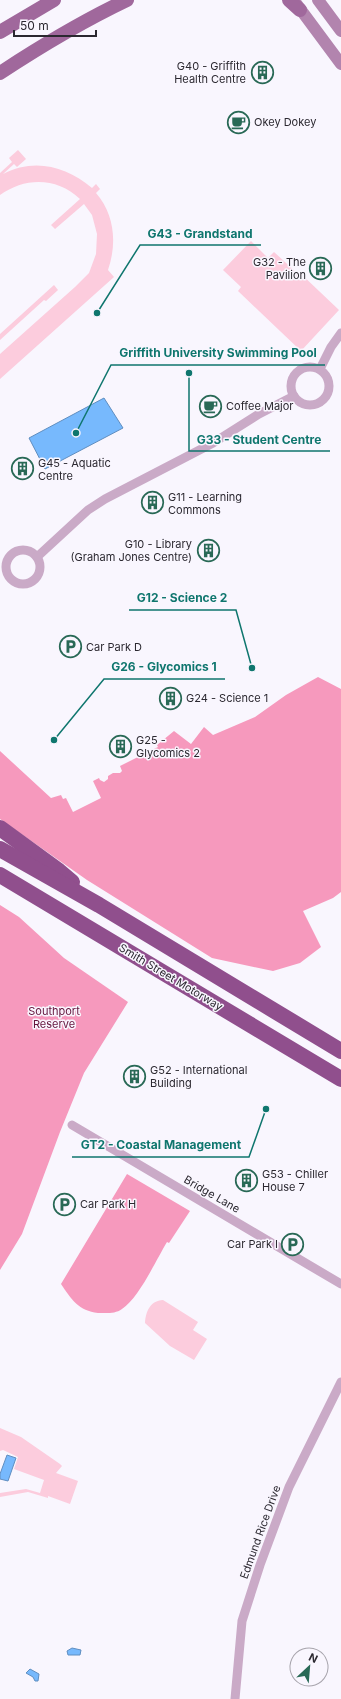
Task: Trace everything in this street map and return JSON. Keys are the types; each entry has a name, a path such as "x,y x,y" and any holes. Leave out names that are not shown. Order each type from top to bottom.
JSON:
{"highway":[{"path":"0,828 59,871 99,906"},
{"path":"0,849 99,906 341,1051"},
{"name":"Smith Street Motorway","path":"0,875 341,1079"}],"main road":[{"path":"0,32 54,0"},
{"path":"0,73 88,19 127,0"},
{"path":"289,0 297,5"}],"street":[{"path":"318,0 341,31"},
{"path":"297,5 341,64"},
{"path":"320,369 331,347 341,333"},
{"path":"308,367 320,369 324,373 329,385 328,391 321,401 310,404 304,403 294,396 291,384 296,372 308,367"},
{"path":"37,557 88,510 105,499 213,443 259,414 294,396"},
{"name":"Bridge Lane","path":"72,1125 341,1284"},
{"name":"Edmund Rice Drive","path":"234,1699 242,1620 260,1565 289,1487 341,1382"}],"shaded area":[{"path":"18,150 26,159 17,167 14,164 3,174 26,166 49,167 71,174 92,188 96,184 100,189 96,193 111,220 113,250 108,270 114,277 0,379 0,354 89,273 96,254 97,234 92,215 84,204 55,229 51,225 80,199 71,192 51,183 41,182 20,185 0,195 0,173 12,162 9,158"},
{"path":"251,241 268,258 274,252 297,273 299,272 339,310 301,351 238,291 241,287 223,270"},
{"path":"54,285 58,290 46,301 44,300 0,340 0,334"},
{"path":"163,1300 198,1322 193,1330 207,1339 194,1360 170,1346 145,1323 146,1314 150,1307 155,1302"},
{"path":"0,1428 21,1437 60,1464 62,1466 56,1473 78,1481 70,1504 48,1496 48,1498 28,1492 0,1497 0,1493 26,1489 40,1493 44,1480 14,1469 18,1457 3,1450 0,1451"}],"green space":[{"path":"318,677 341,689 341,892 333,898 303,911 321,947 300,963 273,971 212,958 87,880 0,819 0,751 51,798 61,795 63,799 66,798 73,812 101,798 93,781 99,778 104,782 108,779 108,776 113,773 120,773 122,771 120,766 158,747 157,745 174,731 191,744 204,727 213,735 255,717 286,695"},
{"name":"Southport Reserve","path":"0,905 19,917 64,958 128,1002 84,1073 22,1234 0,1270"},
{"path":"127,1174 190,1211 169,1243 167,1242 141,1288 128,1304 119,1311 108,1313 91,1312 76,1303 68,1295 61,1284"}],"water":[{"path":"104,398 123,428 45,469 29,438"},
{"path":"7,1455 16,1458 8,1481 0,1479 0,1474"},
{"path":"72,1648 81,1650 80,1655 68,1655 67,1651"},
{"path":"30,1669 39,1674 38,1681 35,1681 33,1677 26,1673"}],"place":[{"name":"G40 - Griffith Health Centre","path":"262,72"},
{"name":"Okey Dokey","path":"238,122"},
{"name":"G32 - The Pavilion","path":"321,268"},
{"name":"G43 - Grandstand","path":"97,313"},
{"name":"G33 - Student Centre","path":"189,373"},
{"name":"Coffee Major","path":"211,406"},
{"name":"Griffith University Swimming Pool","path":"76,433"},
{"name":"G45 - Aquatic Centre","path":"22,469"},
{"name":"G11 - Learning Commons","path":"153,503"},
{"name":"G10 - Library (Graham Jones Centre)","path":"208,550"},
{"name":"Car Park D","path":"70,647"},
{"name":"G12 - Science 2","path":"252,668"},
{"name":"G24 - Science 1","path":"170,698"},
{"name":"G26 - Glycomics 1","path":"54,740"},
{"name":"G25 - Glycomics 2","path":"121,746"},
{"name":"G52 - International Building","path":"135,1076"},
{"name":"GT2 - Coastal Management","path":"266,1109"},
{"name":"G53 - Chiller House 7","path":"246,1180"},
{"name":"Car Park H","path":"64,1204"},
{"name":"Car Park I","path":"293,1244"}]}
